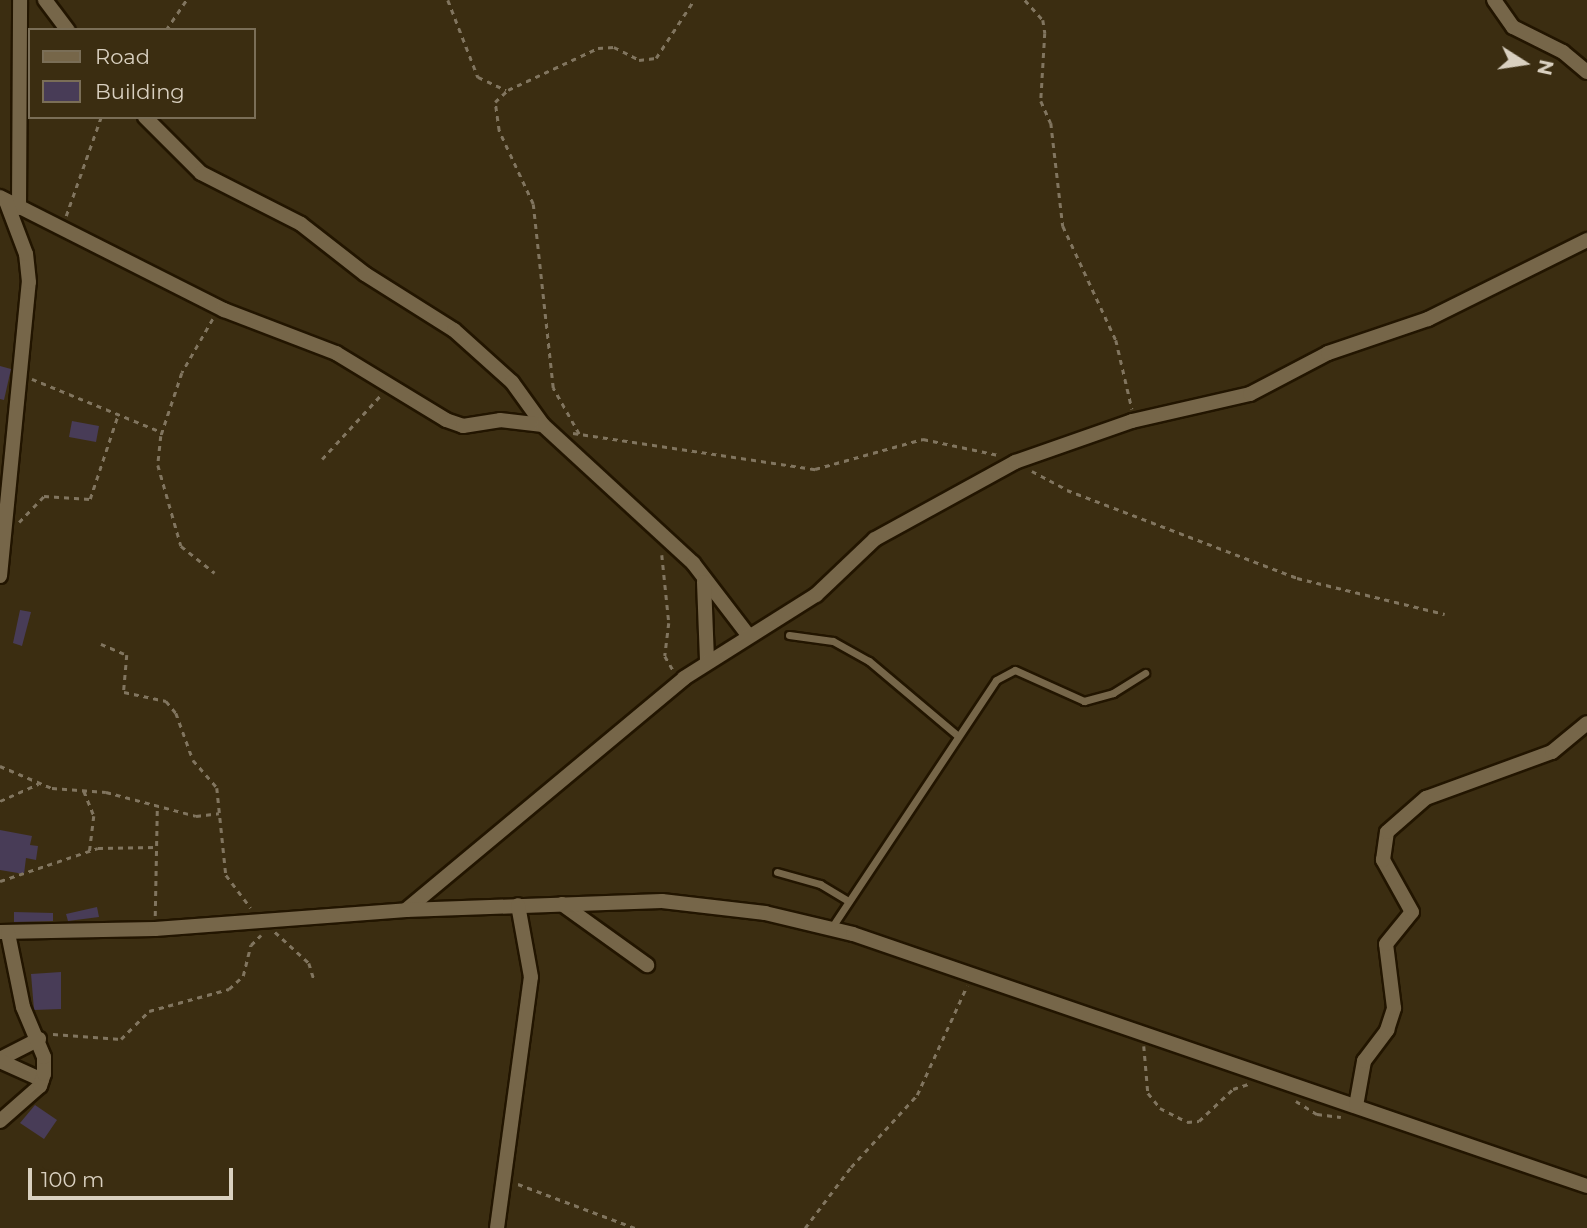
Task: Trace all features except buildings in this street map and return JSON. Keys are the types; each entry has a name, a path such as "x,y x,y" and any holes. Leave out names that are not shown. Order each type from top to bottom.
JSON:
{"street":[{"path":"0,576 22,376 26,254 8,202 20,0"},
{"path":"46,0 67,28"},
{"path":"1494,0 1513,27 1563,52 1587,72"},
{"path":"147,119 201,173 301,224 365,274 445,323 512,382 547,428 657,528 704,579 748,635"},
{"path":"8,202 233,314 335,353 386,387 463,426 500,420 547,428"},
{"path":"406,910 684,678 816,594 875,539 1015,462 1132,421 1250,394 1328,353 1428,320 1587,240"},
{"path":"704,579 707,661"},
{"path":"1362,1108 1364,1061 1387,1030 1394,1007 1386,944 1412,912 1383,860 1387,832 1426,798 1552,752 1587,723"},
{"path":"562,904 647,965"},
{"path":"497,1228 531,977 518,905"},
{"path":"0,1121 42,1080 39,1040 23,1007 3,932 269,926 406,910 518,905 717,905 832,927 1587,1186"},
{"path":"0,1060 39,1040"},
{"path":"0,1060 42,1080"}],"lane":[{"path":"789,635 833,641 869,661 958,736"},
{"path":"832,927 996,680 1015,670 1084,701 1113,692 1145,673"},
{"path":"776,872 820,884 848,901"}],"path":[{"path":"167,28 186,0"},
{"path":"448,0 478,77 508,90"},
{"path":"579,434 560,407 549,370 533,204 494,114 495,102 508,90 598,48 656,58 694,0"},
{"path":"1025,0 1043,20 1045,33 1040,90 1056,151 1063,226 1119,350 1130,385 1132,421"},
{"path":"62,230 100,119"},
{"path":"215,573 181,546 170,520 158,465 162,432 182,373 210,321 233,314"},
{"path":"22,376 63,387 118,415 162,432"},
{"path":"322,458 386,387"},
{"path":"15,527 44,496 90,499 118,415"},
{"path":"547,428 815,469 923,439 958,443 1015,462 1067,490 1297,578 1445,614"},
{"path":"657,528 668,577 665,656 684,678"},
{"path":"101,644 127,655 124,692 172,706 193,760 214,781 226,875 269,926 309,963 314,979"},
{"path":"0,766 38,784 114,793 157,808 205,817 219,813"},
{"path":"0,801 38,784"},
{"path":"85,791 94,816 90,851"},
{"path":"155,929 157,808"},
{"path":"0,881 90,851 130,844 156,847"},
{"path":"39,1040 66,1032 121,1039 149,1011 193,1003 229,989 243,976 254,940 269,926"},
{"path":"805,1228 851,1167 918,1095 972,977"},
{"path":"1143,1033 1148,1093 1160,1108 1181,1120 1199,1121 1233,1089 1252,1083"},
{"path":"1294,1100 1327,1116 1362,1108"},
{"path":"505,1180 635,1228"}]}
